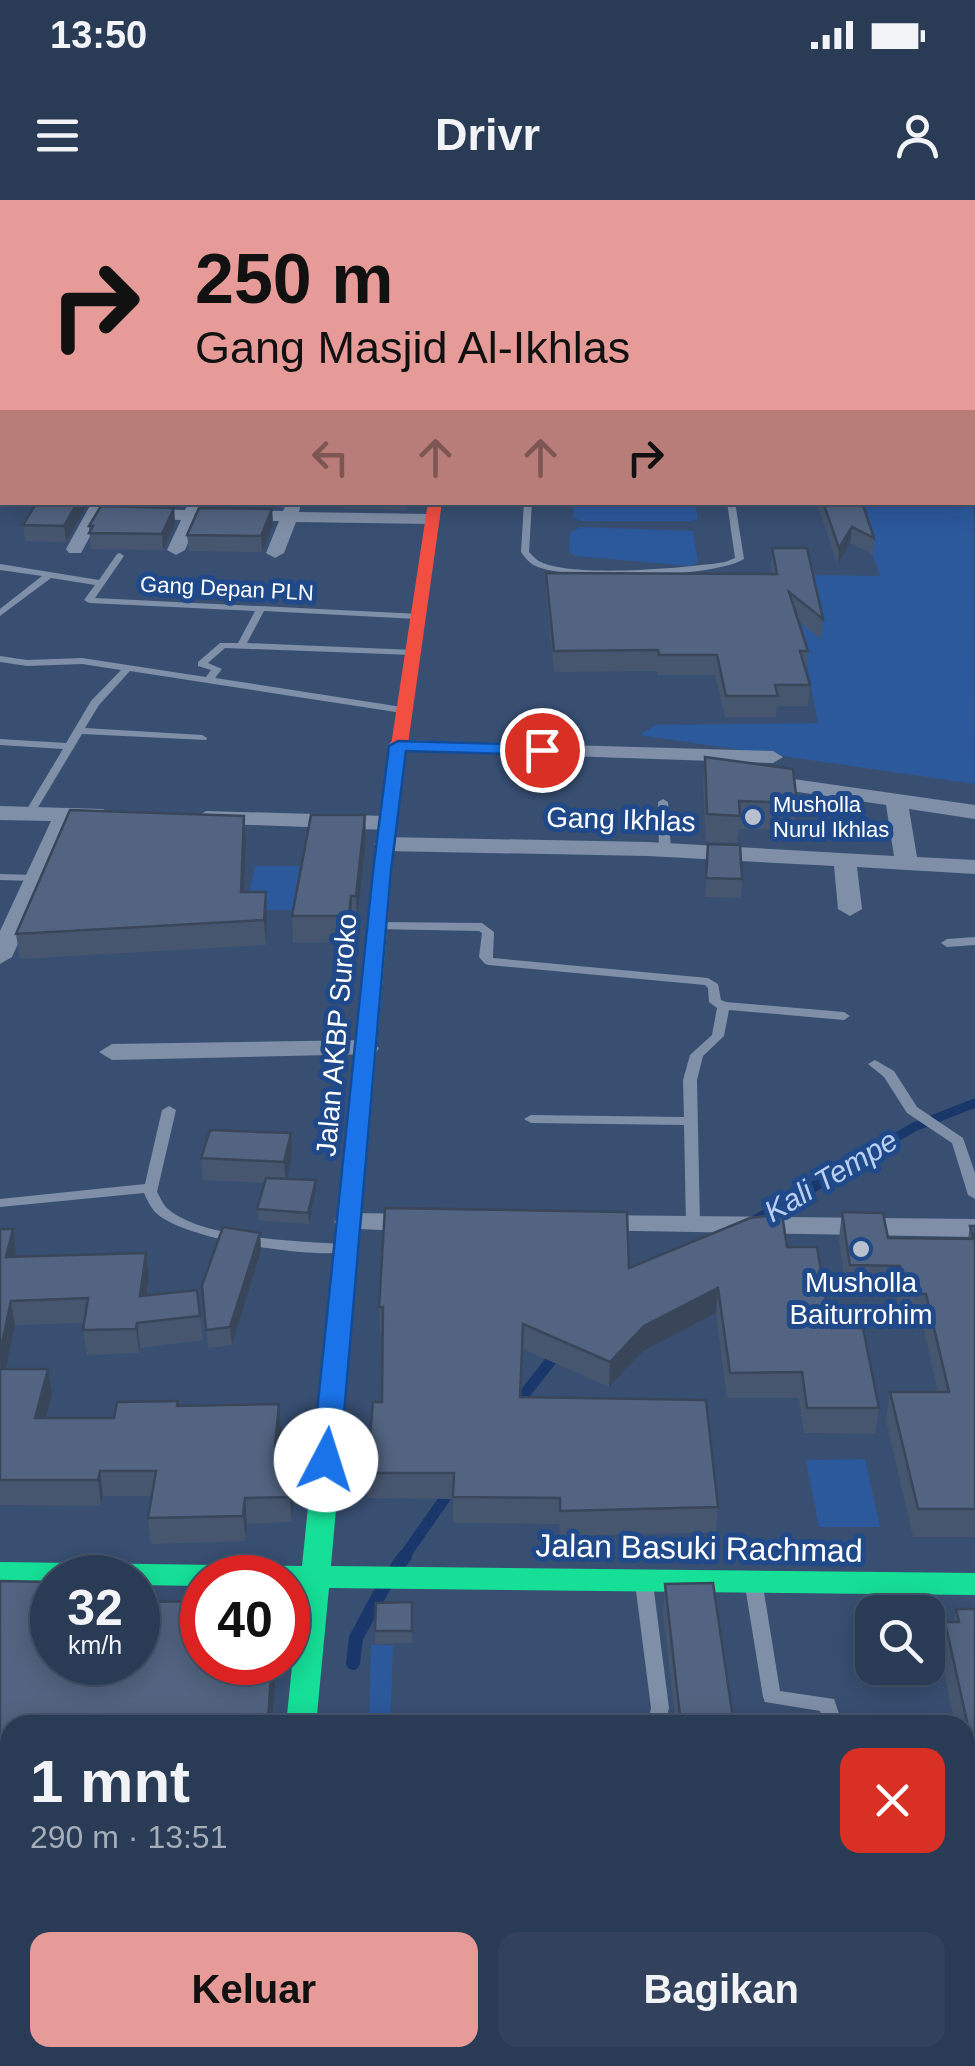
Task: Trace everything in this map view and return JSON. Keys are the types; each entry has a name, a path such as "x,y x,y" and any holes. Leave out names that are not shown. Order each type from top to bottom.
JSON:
{"street":[{"path":"75,549 98,508 434,511"},
{"path":"176,550 195,508"},
{"path":"275,553 292,510"},
{"name":"Jalan AKBP Suroko","path":"302,1715 387,826 434,511"},
{"path":"398,746 772,757"},
{"path":"686,754 694,771 975,812"},
{"path":"896,798 906,862"},
{"path":"0,813 62,821"},
{"path":"0,958 62,821"},
{"path":"0,826 122,822"},
{"name":"Gang Ikhlas","path":"181,824 387,826 665,850 975,866"},
{"path":"846,859 850,909"},
{"path":"112,1052 366,1048"},
{"path":"348,1236 444,1223"},
{"path":"559,1224 975,1228"},
{"path":"0,1573 315,1576"},
{"name":"Jalan Basuki Rachmad","path":"315,1576 975,1584"}],"lane":[{"path":"528,505 525,552 540,566 569,570 693,570 720,567 740,558 732,505"},
{"name":"Gang Depan PLN","path":"120,556 89,600 417,616"},
{"path":"0,567 102,583"},
{"path":"0,613 48,576"},
{"path":"241,646 260,610"},
{"path":"209,680 218,670 201,664 219,646 412,652"},
{"path":"0,659 28,663 74,660 402,710"},
{"path":"29,814 103,692 128,668"},
{"path":"78,731 202,738"},
{"path":"0,742 68,746"},
{"path":"663,802 665,850"},
{"path":"0,877 36,878"},
{"path":"377,926 482,927 488,931 488,961 708,982 714,987 715,1002 724,1006 844,1016"},
{"path":"948,942 975,941"},
{"path":"699,1225 690,1121 693,1064 718,1036 724,1006"},
{"path":"875,1064 889,1074 907,1106 958,1141 975,1194"},
{"path":"169,1110 151,1188 151,1196 161,1209 208,1233 348,1236"},
{"path":"530,1119 690,1121"},
{"path":"0,1203 151,1188"},
{"path":"643,1579 658,1715"},
{"path":"753,1581 772,1698 826,1704 830,1715"}],"shaded area":[{"path":"574,505 695,505 698,519 582,521 573,517"},
{"path":"857,505 973,505 975,784 639,735 656,725 818,723 797,612 808,575 880,576"},
{"path":"580,527 693,531 698,562 690,566 576,556 569,552 570,533"},
{"path":"255,866 300,866 292,910 246,910"},
{"path":"865,1459 880,1527 819,1527 806,1460"},
{"path":"371,1645 393,1645 390,1715 369,1715"}],"building":[{"path":"35,505 76,505 64,526 23,525"},
{"path":"824,505 863,505 874,538 852,527 839,548"},
{"path":"101,506 174,508 162,534 89,533"},
{"path":"199,508 272,509 261,536 187,535"},
{"path":"772,548 807,548 823,619 789,592 808,651 800,651 810,685 775,685 778,696 726,696 717,655 659,655 658,650 554,651 546,573 777,574"},
{"path":"705,757 793,769 797,803 739,801 740,816 707,814"},
{"path":"70,810 244,816 241,892 266,892 264,920 16,934"},
{"path":"311,815 365,815 356,896 351,896 349,916 292,916"},
{"path":"708,844 740,845 742,879 706,878"},
{"path":"210,1130 291,1133 284,1162 201,1158"},
{"path":"266,1178 316,1180 308,1213 257,1209"},
{"path":"385,1208 627,1212 629,1268 750,1218 782,1214 787,1247 817,1247 831,1328 863,1328 879,1408 807,1408 802,1372 730,1373 718,1288 644,1326 610,1362 523,1324 520,1397 706,1400 718,1507 560,1511 560,1498 453,1497 454,1473 367,1473 373,1402 382,1402 383,1307 379,1307"},
{"path":"842,1212 883,1213 888,1238 974,1239 970,1226 975,1226 975,1509 918,1509 890,1392 949,1392 926,1294 905,1293 900,1266 850,1265"},
{"path":"223,1227 260,1233 230,1327 206,1330 202,1285"},
{"path":"0,1229 13,1229 6,1257 146,1253 140,1296 197,1290 200,1316 137,1323 136,1329 83,1330 88,1298 11,1301 0,1353"},
{"path":"0,1369 48,1369 35,1418 114,1418 117,1402 178,1401 177,1406 279,1404 275,1446 295,1446 290,1497 245,1498 243,1516 148,1518 156,1471 100,1471 98,1480 0,1480"},
{"path":"0,1581 30,1582 30,1685 160,1685 160,1602 180,1601 180,1685 270,1685 268,1715 0,1715"},
{"path":"713,1583 733,1715 680,1715 665,1584"},
{"path":"412,1602 412,1631 375,1631 376,1603"},
{"path":"956,1609 975,1609 975,1715 966,1715 945,1622 959,1622"}],"waterway":[{"name":"Kali Tempe","path":"871,1152 914,1127 975,1103"},
{"name":"Kali Tempe","path":"748,1225 876,1150"},
{"name":"Kali Tempe","path":"515,1406 557,1353"},
{"name":"Kali Tempe","path":"403,1558 450,1491"},
{"name":"Kali Tempe","path":"397,1567 405,1556"},
{"name":"Kali Tempe","path":"353,1663 356,1638 384,1586"}],"traffic: fast":[{"path":"302,1715 378,918"},
{"path":"0,1573 975,1584"}],"traffic: jam":[{"path":"378,918 385,844 435,505"}],"place":[{"name":"Musholla Nurul Ikhlas","path":"753,817"},
{"name":"Musholla Baiturrohim","path":"861,1249"}],"route":[{"path":"326,1460 382,871 398,746 542,750"}]}
